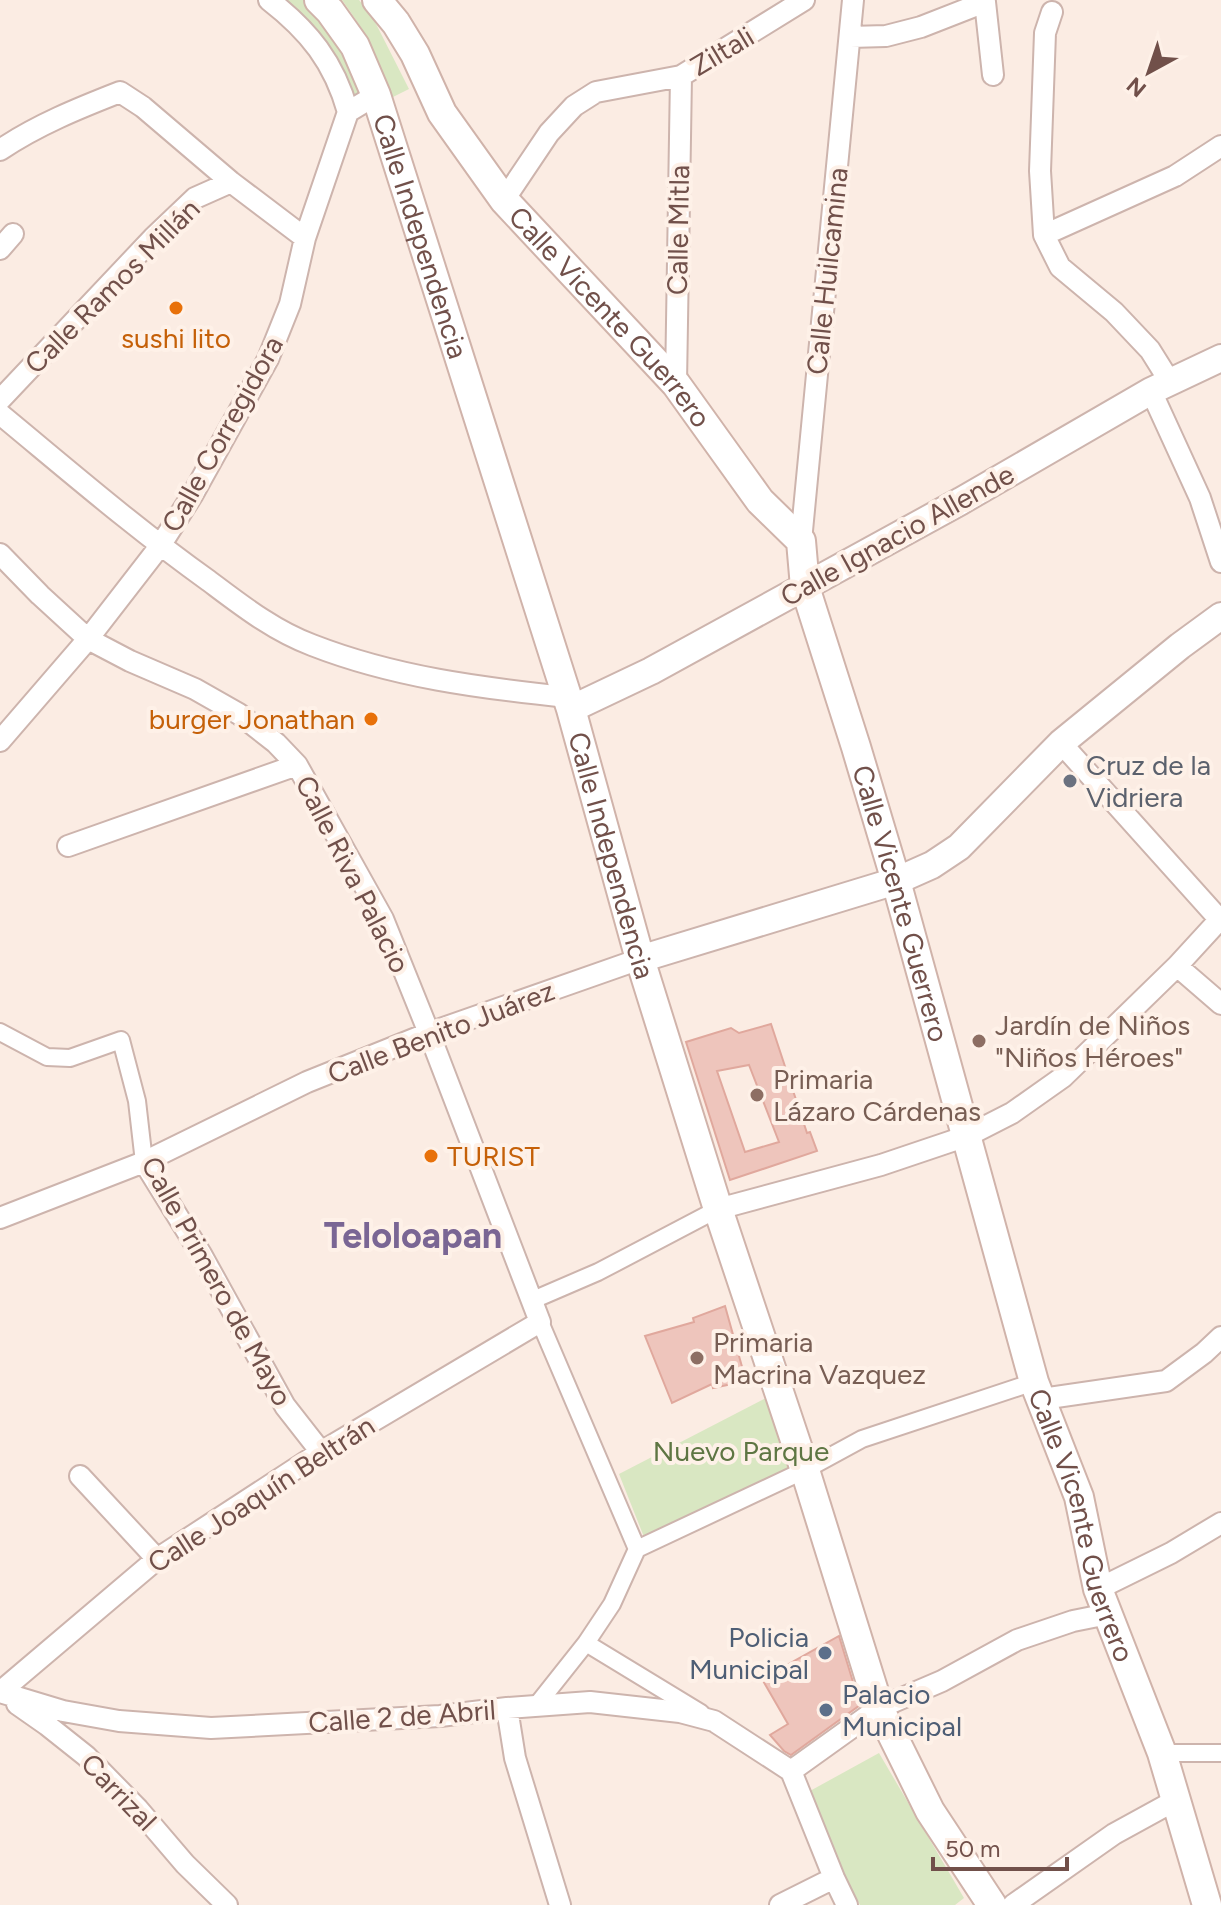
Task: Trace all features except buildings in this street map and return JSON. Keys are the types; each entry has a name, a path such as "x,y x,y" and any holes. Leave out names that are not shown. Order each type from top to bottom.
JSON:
{"main road":[{"name":"Calle Vicente Guerrero","path":"377,0 415,54 442,113 504,200 676,384 760,501 801,541 805,587 896,881 1038,1391 1079,1497 1103,1601 1162,1753 1207,1905"},
{"name":"Calle Independencia","path":"324,5 355,46 376,95 569,703 640,959 879,1708 930,1811 992,1905"}],"street":[{"path":"269,0 295,21 321,53 341,89 348,112 376,95"},
{"name":"Ziltali","path":"681,76 804,0"},
{"name":"Calle Huilcamina","path":"801,541 853,0"},
{"path":"850,37 886,36 921,27 985,2 993,75"},
{"path":"1052,12 1045,33 1040,171 1044,235 1060,267 1123,321 1150,350 1221,562"},
{"path":"504,200 549,133 574,106 596,92 681,76"},
{"name":"Calle Mitla","path":"676,384 681,76"},
{"path":"0,150 78,109 120,92 143,107 231,182 305,238"},
{"name":"Calle Corregidora","path":"0,741 88,639 160,546 193,494 268,359 290,304 305,238 348,112"},
{"path":"1044,235 1175,176 1221,146"},
{"name":"Calle Ramos Millán","path":"0,400 184,208 195,198 231,182"},
{"name":"Calle Ignacio Allende","path":"569,703 651,671 961,501 1161,386 1221,358"},
{"path":"0,414 160,546 255,615 310,645 389,670 569,703"},
{"name":"Calle Riva Palacio","path":"0,554 88,639 195,689 239,714 276,743 297,765 383,919 540,1322 637,1549"},
{"name":"Calle Benito Juárez","path":"0,1218 144,1162 307,1082 429,1033 640,959 896,881 932,865 959,847 1061,743 1221,616"},
{"path":"533,1300 598,1272 718,1209 881,1165 967,1136 1012,1113 1063,1077 1177,966 1220,919 1061,743"},
{"path":"68,846 297,765"},
{"path":"1177,966 1221,1004"},
{"name":"Calle Primero de Mayo","path":"0,1032 47,1057 70,1058 121,1040 137,1101 144,1162 201,1254 285,1406 321,1452"},
{"name":"Calle Joaquín Beltrán","path":"0,1692 157,1559 321,1452 540,1322"},
{"path":"536,1706 586,1643 617,1595 637,1549 805,1470 862,1439 1038,1391 1166,1381 1221,1337"},
{"path":"80,1476 157,1559"},
{"path":"847,1905 791,1771 879,1708 942,1681 1017,1640 1073,1621 1171,1553 1221,1523"},
{"path":"586,1643 714,1721"},
{"name":"Calle 2 de Abril","path":"0,1692 63,1711 119,1721 211,1728 440,1716 590,1702 680,1712 714,1721 791,1771"},
{"name":"Carrizal","path":"0,1692 86,1756 227,1905"},
{"path":"507,1708 515,1758 560,1905"},
{"path":"1162,1753 1221,1753"},
{"path":"1013,1905 1114,1834 1176,1800"},
{"path":"780,1905 834,1878"}],"green space":[{"path":"285,0 304,0 330,32 362,94 357,101 332,54"},
{"path":"342,0 359,0 371,14 409,89 389,99 372,46"},
{"name":"Nuevo Parque","path":"768,1397 789,1468 644,1537 619,1474"},
{"path":"879,1753 964,1898 955,1905 860,1905 799,1797"}],"place":[{"name":"sushi lito","path":"176,308"},
{"name":"burger Jonathan","path":"371,719"},
{"name":"Cruz de la Vidriera","path":"1070,781"},
{"name":"Jardín de Niños \"Niños Héroes\"","path":"979,1041"},
{"name":"Primaria Lázaro Cárdenas","path":"757,1095"},
{"name":"TURIST","path":"431,1156"},
{"name":"Primaria Macrina Vazquez","path":"697,1358"},
{"name":"Policia Municipal","path":"825,1653"},
{"name":"Palacio Municipal","path":"826,1710"}],"district":[{"name":"Teloloapan","path":"413,1235"}]}
